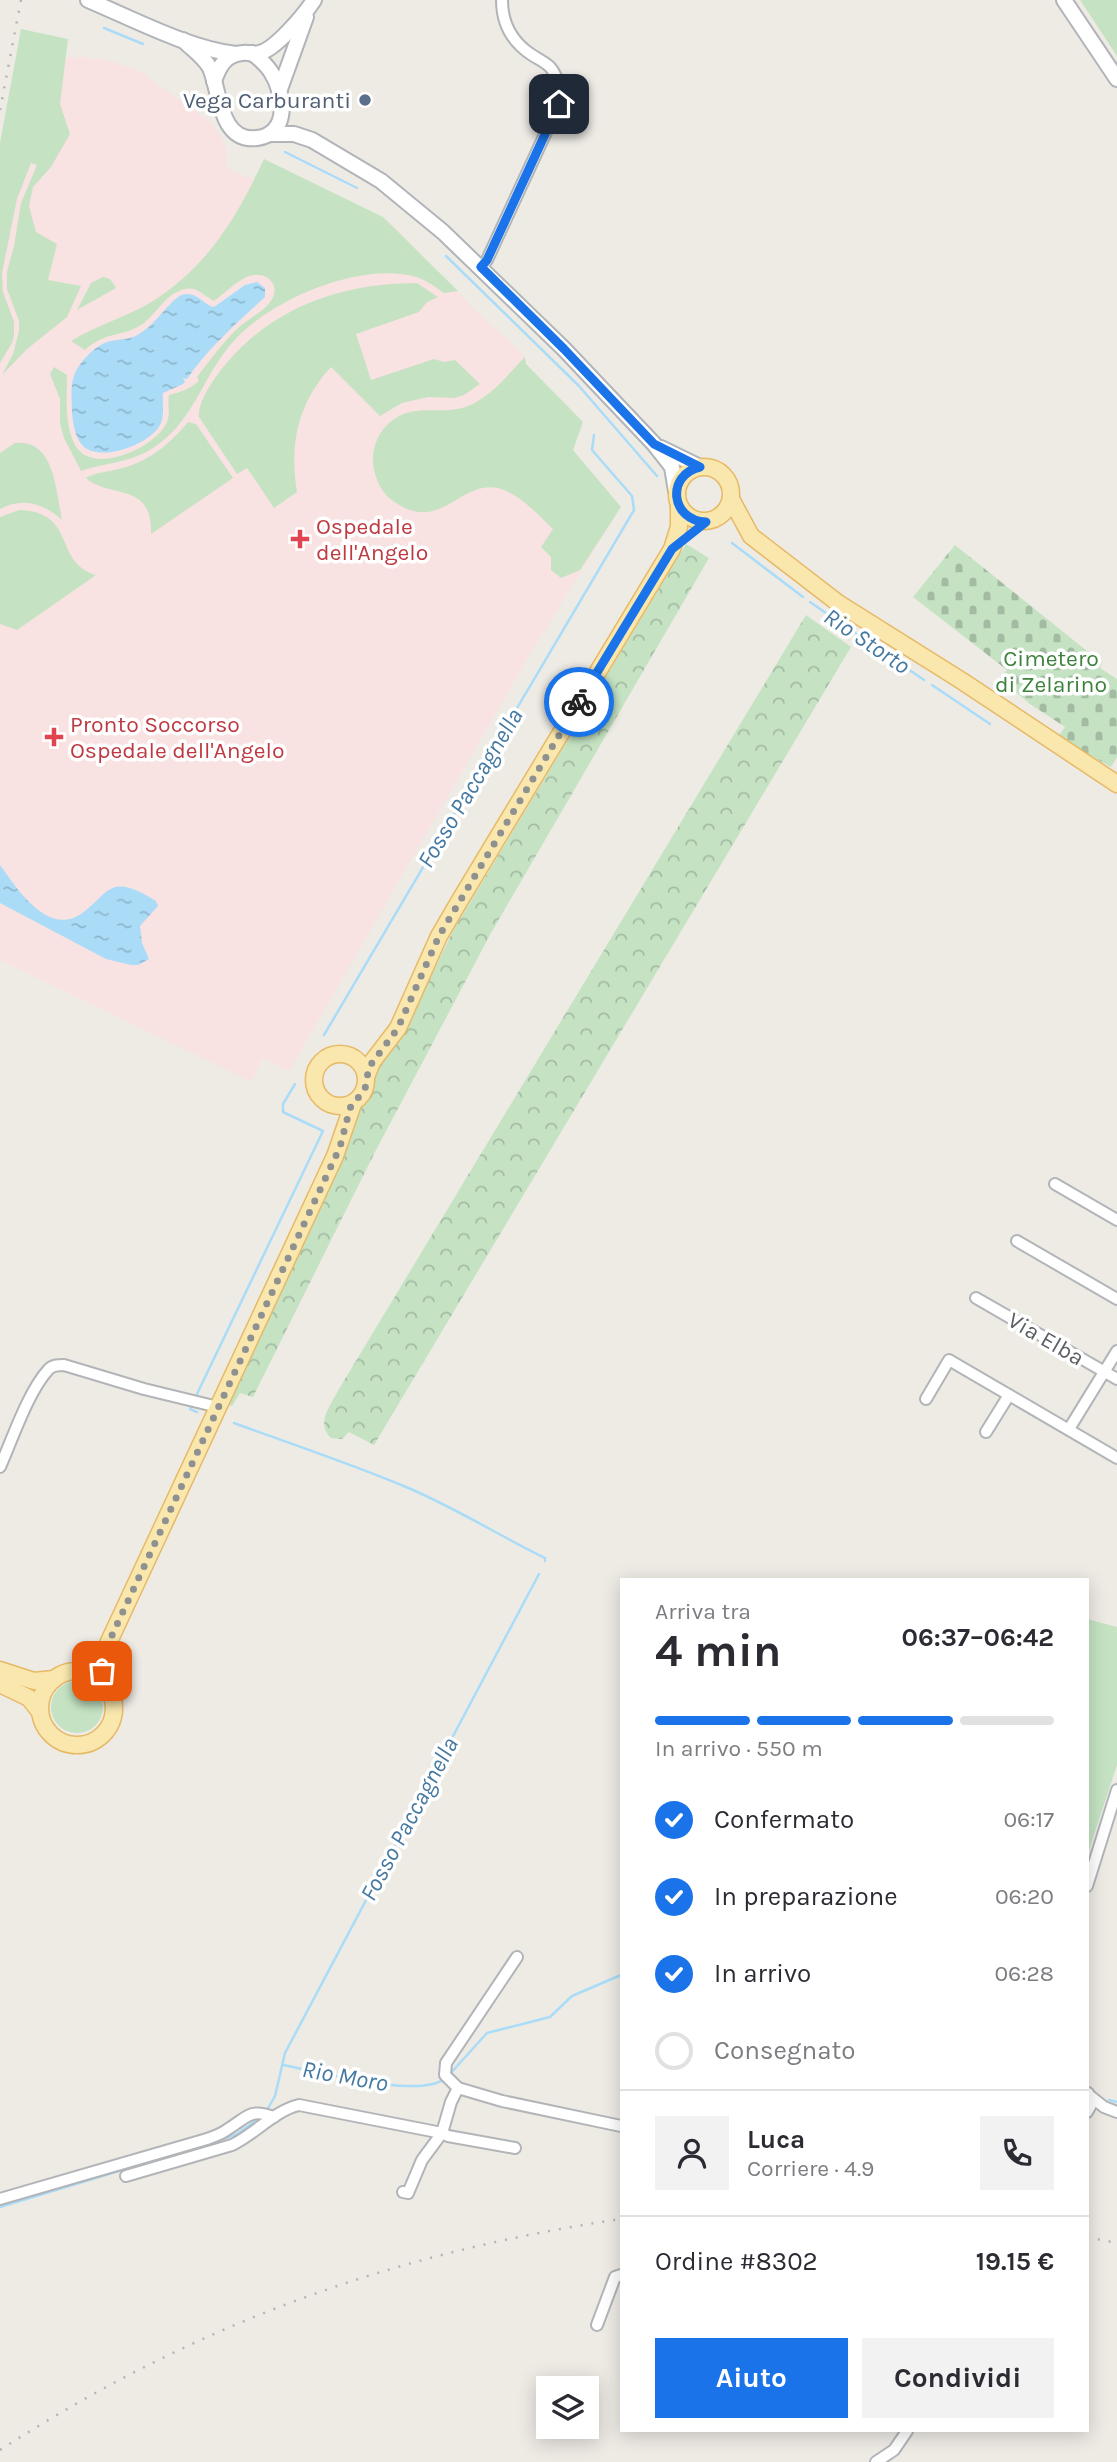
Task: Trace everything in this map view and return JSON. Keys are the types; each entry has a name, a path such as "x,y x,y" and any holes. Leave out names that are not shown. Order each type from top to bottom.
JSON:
{"main road":[{"path":"89,0 210,50 236,54 261,53 287,34 312,3"},
{"path":"1065,0 1117,79"},
{"path":"271,134 279,126 281,98 312,3"},
{"path":"183,40 205,60 214,81 218,103 231,127 248,138 294,134 312,140 381,181 481,267 654,444 671,467 678,498 690,518 708,521 751,536 838,603 1117,784"},
{"path":"252,53 270,71 290,119 312,140"},
{"path":"214,81 220,64 236,54"},
{"path":"654,444 700,467 711,468 723,475 730,486 731,499 751,536"},
{"path":"0,1684 29,1698 40,1712 48,1731 60,1741 75,1745 93,1741 107,1730 113,1718 113,1703 102,1665 106,1648 340,1147 353,1104 363,1093 372,1062 398,1028 439,936 460,900 672,549 679,527 679,482 686,473 700,467"},
{"path":"672,549 708,521 724,513 731,499"},
{"path":"1096,771 1117,778"},
{"path":"340,1147 338,1118 316,1090 314,1081 317,1069 330,1056 370,1055 382,1049"},
{"path":"351,1056 362,1066 366,1077"},
{"path":"329,1104 342,1107 353,1104"},
{"path":"0,1670 34,1681 54,1679 75,1671 95,1659 106,1648"},
{"path":"75,1671 92,1674 107,1686"},
{"path":"40,1712 43,1694 54,1679"}],"street":[{"path":"481,267 487,260 559,104 557,79 551,68 512,37 506,24 502,0"},
{"path":"1055,1184 1117,1220"},
{"path":"1017,1241 1117,1299"},
{"name":"Via Elba","path":"976,1298 1117,1379"},
{"path":"1069,1429 1117,1351"},
{"path":"926,1399 949,1360 1117,1458"},
{"path":"0,1467 31,1398 53,1366 64,1365 218,1407"},
{"path":"986,1432 1009,1395"},
{"path":"1089,1879 1114,1809 1117,1790"},
{"path":"402,2192 408,2193 422,2160 442,2133 451,2102 451,2082 446,2063 517,1958"},
{"path":"451,2082 502,2101 620,2126"},
{"path":"1089,2095 1104,2107 1117,2112"},
{"path":"0,2199 207,2138 224,2132 245,2116 268,2115 292,2107 306,2106 515,2148"},
{"path":"1089,2110 1104,2107"},
{"path":"126,2176 232,2145 247,2137 268,2115"},
{"path":"597,2325 610,2285 615,2277 620,2275"},
{"path":"894,2432 894,2450"},
{"path":"876,2462 894,2450 906,2432"}],"shaded area":[{"name":"Ospedale dell'Angelo","path":"81,57 111,61 140,71 210,122 221,136 227,151 227,168 254,180 264,159 392,224 484,319 522,353 526,364 583,422 573,450 621,507 529,656 289,1071 262,1058 252,1082 0,960 0,143 14,83 49,58"}],"green space":[{"path":"1080,0 1117,0 1117,56"},
{"path":"21,29 68,39 60,104 70,134 51,167 33,187 29,206 36,232 57,244 48,280 81,286 67,317 26,350 2,375 13,354 19,331 19,321 7,289 7,272 21,203 37,165 31,163 17,199 2,273 3,292 14,322 14,335 0,363 0,143"},
{"path":"264,159 383,217 458,291 444,293 416,277 394,273 343,280 292,299 268,312 232,343 184,418 165,439 134,457 81,471 64,438 60,423 60,399 50,374 54,367 67,375 68,420 75,445 83,454 95,458 124,455 151,441 161,431 168,418 169,395 185,390 199,381 197,377 228,339 272,299 273,283 261,275 244,278 214,301 189,288 173,294 149,319 136,328 101,339 85,350 71,341 153,301 190,272 232,220"},
{"path":"103,277 110,279 116,288 77,310 91,283"},
{"path":"417,283 438,297 427,302 419,312 356,334 371,380 434,359 444,362 455,360 480,384 455,398 428,397 402,403 380,416 331,367 311,395 299,425 294,457 297,492 274,508 247,468 237,474 199,417 202,400 212,383 237,351 258,332 306,304 360,288"},
{"path":"525,357 526,364 583,422 573,450 621,507 580,570 561,578 551,570 551,557 541,547 553,529 514,495 498,488 484,488 472,491 437,510 410,510 385,494 377,480 373,464 378,438 383,429 397,417 416,411 468,406 492,391"},
{"path":"188,422 196,424 233,478 151,534 150,517 145,506 137,499 95,484 86,478 130,466 149,457"},
{"path":"15,443 28,444 38,449 46,458 55,482 62,520 48,509 32,504 16,503 0,509 0,453"},
{"path":"19,510 37,513 50,519 58,528 74,560 82,569 96,575 17,630 0,624 0,517"},
{"path":"686,544 709,558 491,933 375,1152 253,1397 240,1393 232,1406 229,1405 349,1144 357,1108 368,1094 370,1077 406,1027 454,929"},
{"name":"Cimetero di Zelarino","path":"955,545 1102,663 1100,668 1117,679 1117,757 1111,767 1058,737 1065,727 1030,704 1000,679 1007,670 913,597"},
{"path":"806,615 851,647 374,1445 349,1432 342,1439 331,1438 326,1432 324,1420 339,1389"},
{"path":"1089,1620 1117,1627 1117,1765 1089,1850"},
{"path":"77,1681 96,1688 103,1707 96,1726 77,1733 58,1726 51,1707 58,1688"}],"water":[{"path":"257,282 265,288 265,297 214,346 187,379 183,378 183,384 163,393 162,417 155,432 137,444 114,452 102,453 84,447 74,427 73,380 79,366 97,347 141,333 181,296 194,295 214,307 245,285"},
{"path":"0,865 36,908 59,920 72,918 85,911 107,891 120,886 131,888 156,901 158,906 140,926 142,943 149,959 138,965 131,965 106,959 0,903"}],"waterway":[{"name":"Rio Storto","path":"104,28 143,44"},
{"name":"Rio Storto","path":"285,152 357,188"},
{"name":"Rio Storto","path":"446,256 579,386 657,476"},
{"name":"Fosso Paccagnella","path":"324,1035 634,510 632,496 592,450 594,435"},
{"name":"Rio Storto","path":"732,543 803,597"},
{"name":"Rio Storto","path":"810,602 924,680"},
{"name":"Rio Storto","path":"932,685 990,724"},
{"name":"Fosso Paccagnella","path":"197,1394 323,1131 283,1112 283,1104 295,1084"},
{"name":"Fosso Paccagnella","path":"193,1404 190,1409 197,1412"},
{"name":"Fosso Paccagnella","path":"234,1423 424,1495 545,1558 545,1561"},
{"name":"Fosso Paccagnella","path":"267,2110 275,2096 285,2053 539,1574"},
{"name":"Rio Moro","path":"449,2075 487,2033 550,2017 572,1996 620,1975"},
{"name":"Rio Moro","path":"283,2065 391,2085 431,2084 444,2079"},
{"name":"Rio Moro","path":"1109,2100 1117,2102"},
{"name":"Rio Moro","path":"211,2143 237,2134 260,2117"},
{"name":"Rio Moro","path":"0,2207 195,2148"}],"railway":[{"path":"0,110 21,0"},
{"path":"0,2450 74,2405 147,2366 298,2300 375,2274 454,2252 620,2219"},
{"path":"1089,2237 1117,2243"}],"way so far":[{"path":"102,1671 106,1648 340,1147 350,1108 365,1089 369,1067 398,1028 439,936 579,702"}],"place":[{"name":"Vega Carburanti","path":"365,100"},
{"name":"Ospedale dell'Angelo","path":"300,539"},
{"name":"Pronto Soccorso Ospedale dell'Angelo","path":"54,737"}],"route":[{"path":"559,104 487,260 481,267 654,444 700,467 682,477 676,494 684,514 706,522 695,528 672,549 579,702"}]}
